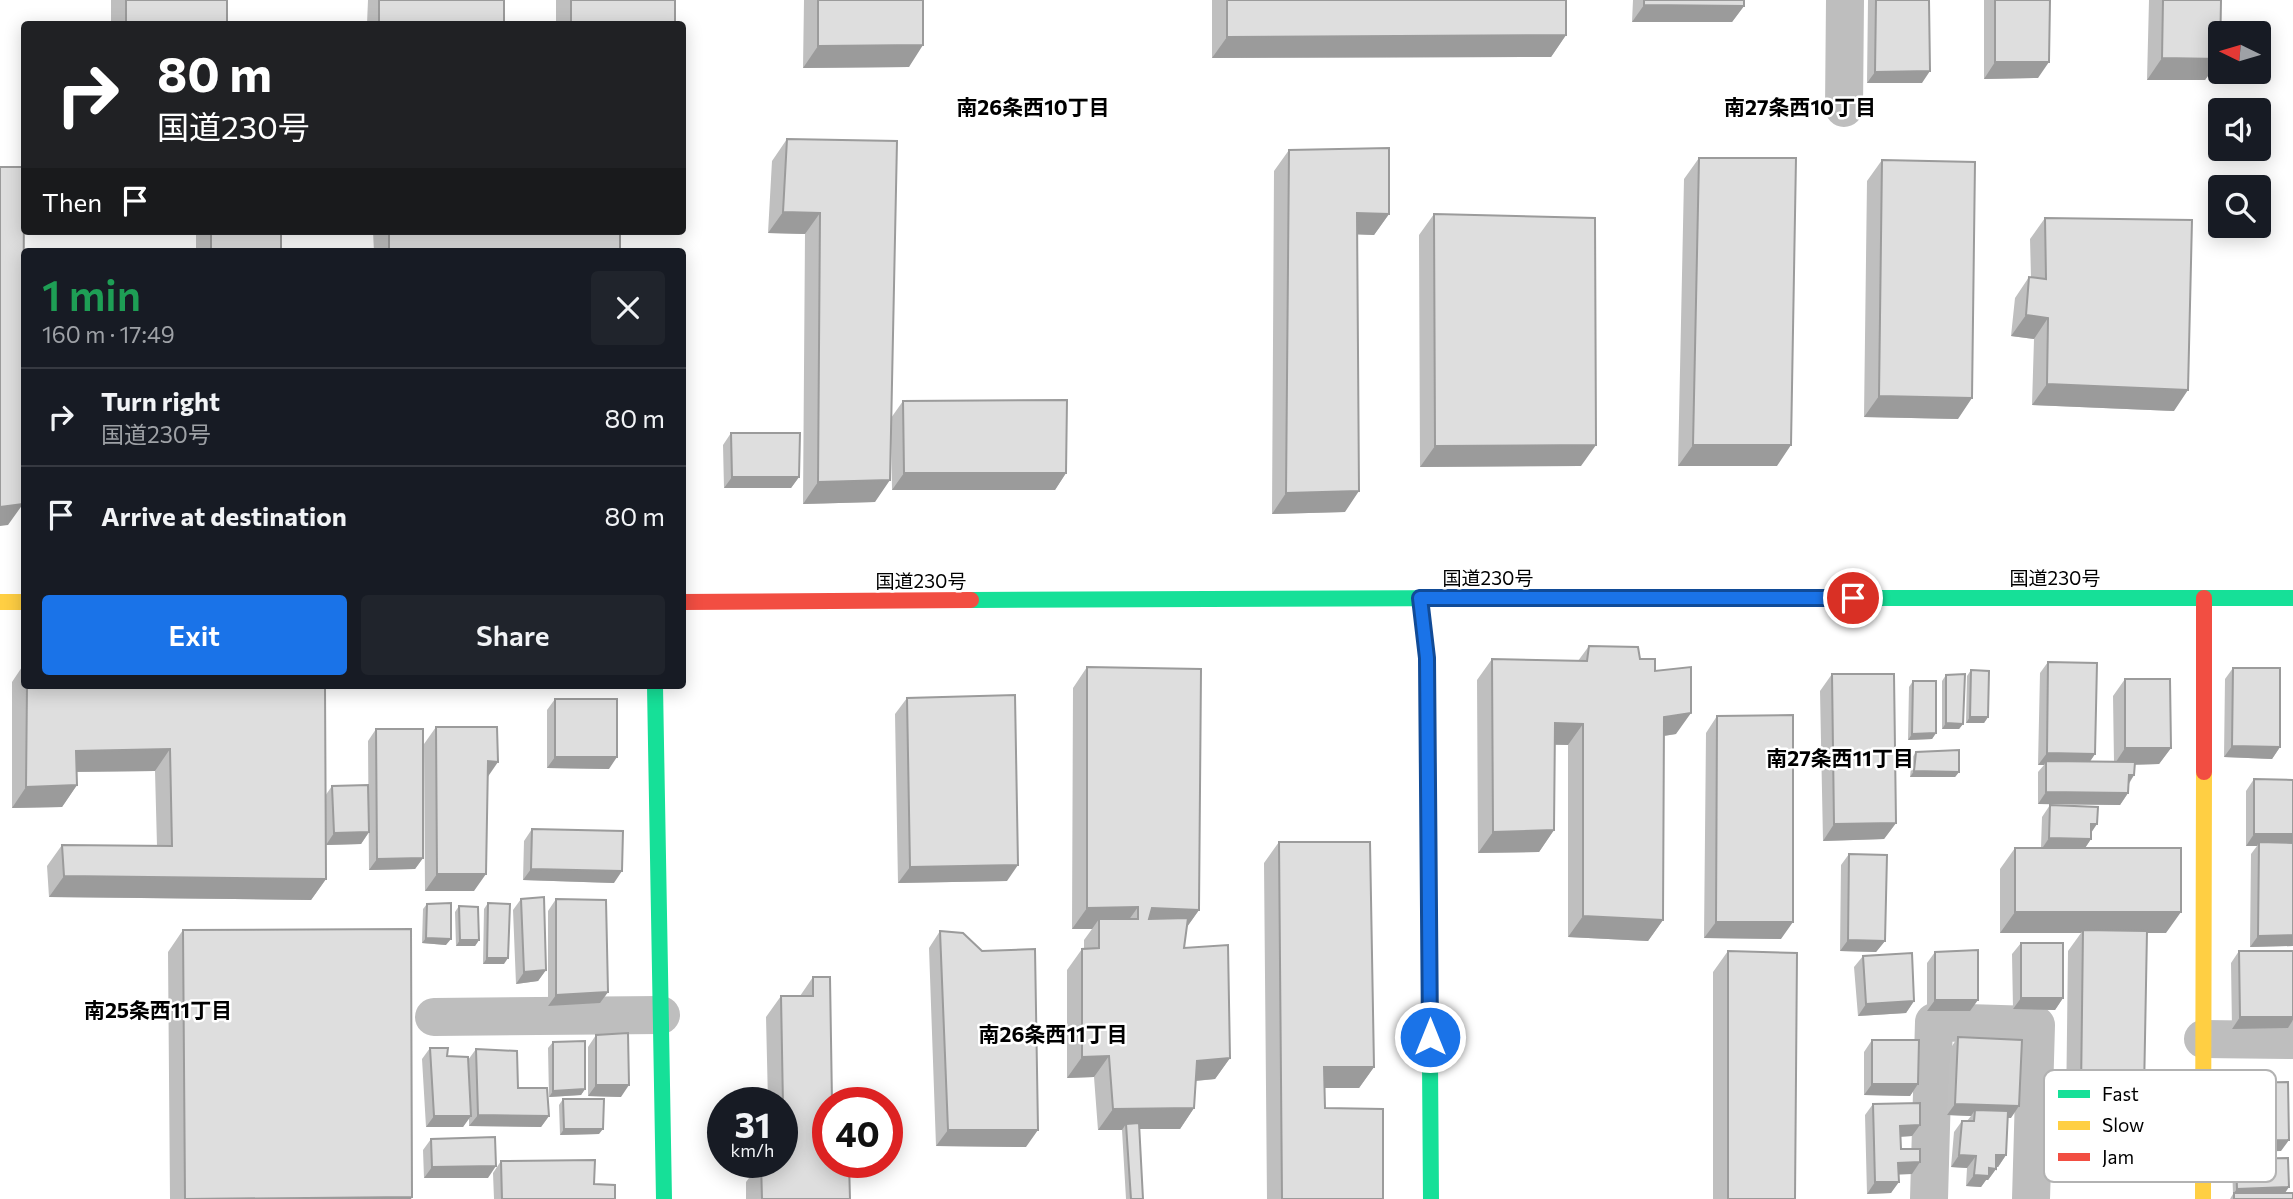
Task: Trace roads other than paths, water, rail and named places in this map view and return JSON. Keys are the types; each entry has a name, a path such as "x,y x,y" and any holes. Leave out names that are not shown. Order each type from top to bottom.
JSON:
{"main road":[{"name":"国道230号","path":"686,602 1420,598 2293,598"},
{"path":"1420,598 1427,658 1431,1199"},
{"path":"2203,1070 2204,598"},
{"path":"0,602 21,602"},
{"path":"655,689 664,1199"}],"street":[{"path":"1844,0 1844,108"},
{"path":"435,1017 661,1014"},
{"path":"1929,1199 1934,1022 2036,1025 2031,1199"},
{"path":"2203,1038 2293,1040"}],"district":[{"name":"南26条西10丁目","path":"1033,106"},
{"name":"南27条西10丁目","path":"1800,106"},
{"name":"南27条西11丁目","path":"1840,757"},
{"name":"南25条西11丁目","path":"158,1009"},
{"name":"南26条西11丁目","path":"1053,1033"}]}
